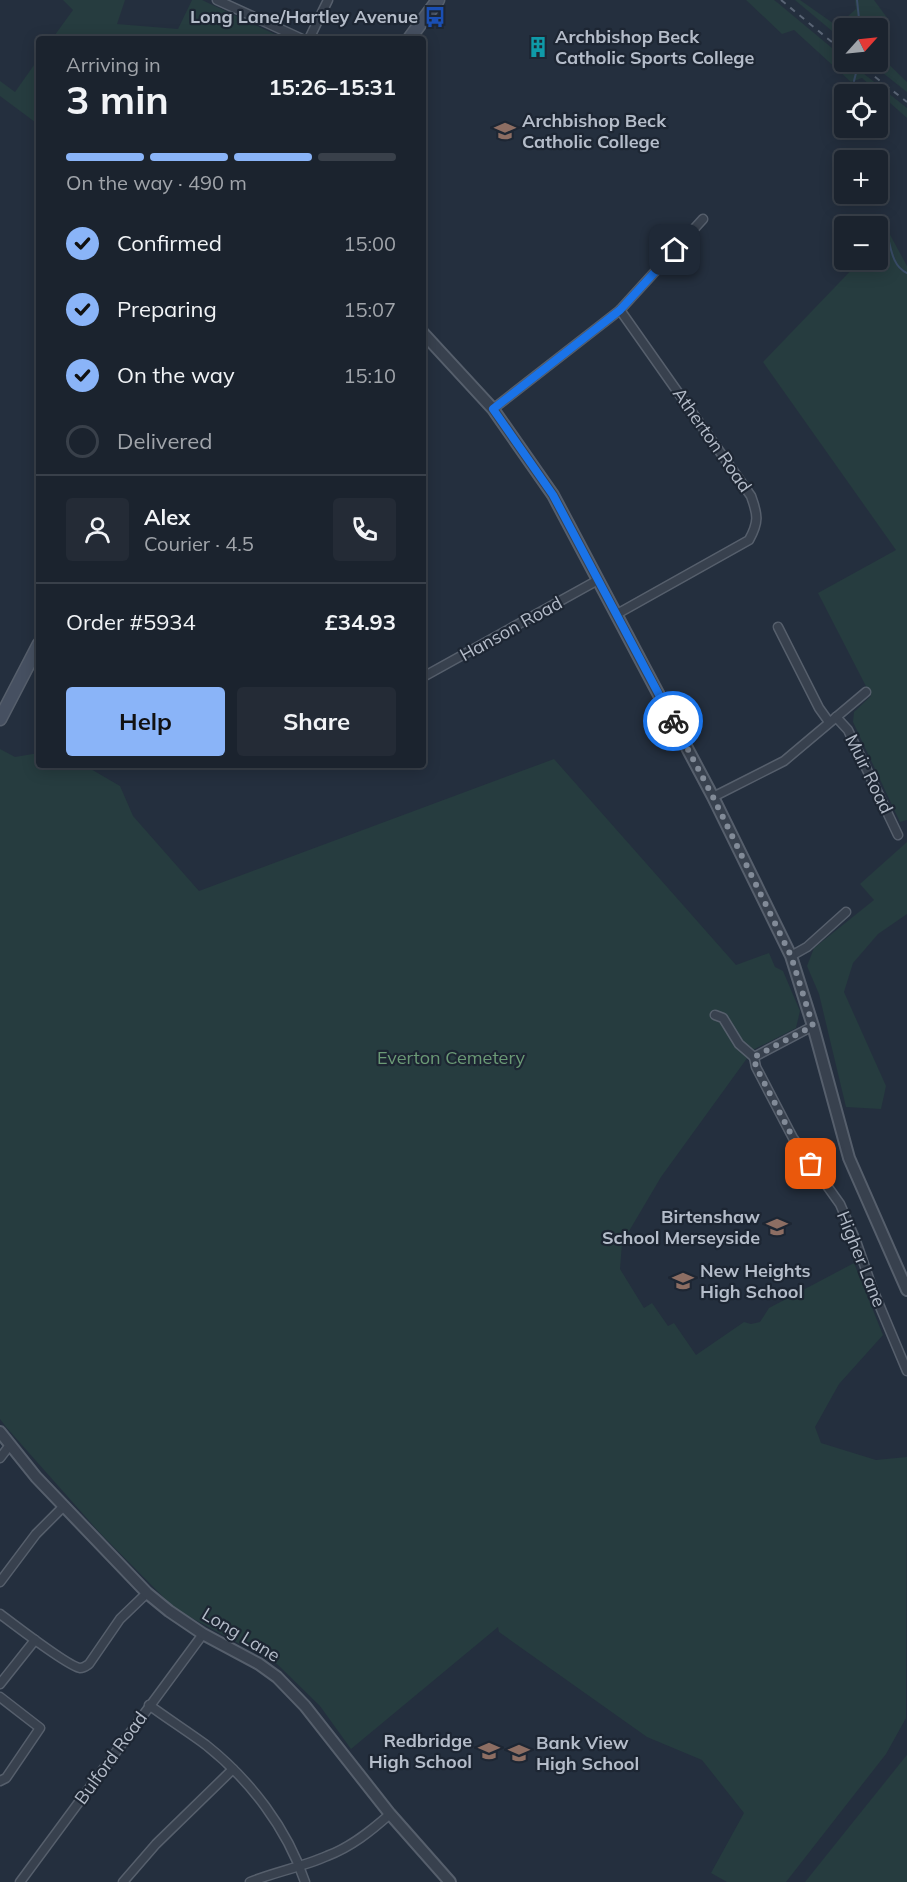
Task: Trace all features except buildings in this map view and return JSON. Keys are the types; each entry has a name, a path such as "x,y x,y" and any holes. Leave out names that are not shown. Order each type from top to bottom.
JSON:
{"main road":[{"path":"411,36 438,0"},
{"path":"0,719 36,650"}],"street":[{"path":"217,0 295,36"},
{"path":"310,36 328,0"},
{"path":"493,409 620,310 703,219"},
{"name":"Atherton Road","path":"617,614 749,540 756,527 757,513 751,496 620,310"},
{"path":"426,336 493,409 553,495 713,797 791,956 813,1026 849,1158 907,1290"},
{"name":"Hanson Road","path":"426,675 598,580"},
{"name":"Muir Road","path":"778,627 819,708 848,730 898,835"},
{"name":"Muir Road","path":"713,797 784,761 866,692"},
{"path":"791,956 807,947 846,912"},
{"name":"Higher Lane","path":"715,1015 723,1018 739,1044 754,1057 756,1067 793,1138 840,1204 907,1371"},
{"path":"754,1057 813,1026"},
{"name":"Long Lane","path":"0,1432 64,1506 147,1593 202,1634 259,1664 278,1677 305,1706 390,1814 450,1882"},
{"path":"0,1458 10,1445"},
{"path":"0,1582 36,1534 64,1506"},
{"path":"0,1614 35,1640 79,1668 84,1668 120,1619 147,1593"},
{"name":"Bulford Road","path":"20,1882 202,1634"},
{"path":"0,1684 35,1640"},
{"path":"0,1697 40,1728 6,1778 0,1781"},
{"path":"149,1705 206,1745 233,1769 262,1801 283,1834 305,1882"},
{"path":"123,1882 156,1844 233,1769"},
{"path":"250,1882 327,1857 370,1832 390,1814"}],"green space":[{"path":"63,0 125,0 117,24 178,29 192,0 202,0 279,36 54,36 73,10"},
{"path":"746,0 774,0 834,50 834,66 794,30 782,34"},
{"path":"795,0 800,0 834,24 834,33"},
{"path":"855,0 874,0 887,18 846,18 856,9"},
{"path":"36,62 36,123 0,96 0,81 15,92"},
{"path":"888,64 907,82 907,92 882,72 888,72"},
{"path":"840,72 862,72 877,84 869,84 862,78 851,82"},
{"path":"888,93 907,108 907,118 888,101"},
{"path":"888,231 907,266 907,820 900,822 853,722 854,712 871,696 818,593 896,550 763,362 851,270 888,270"},
{"name":"Everton Cemetery","path":"0,749 15,757 36,754 36,768 89,768 120,786 133,816 199,891 554,759 736,965 769,953 775,967 783,971 800,1011 796,1028 753,1050 661,1177 622,1243 620,1269 644,1308 652,1303 668,1326 674,1323 696,1355 744,1322 751,1324 760,1322 769,1308 854,1263 883,1335 839,1384 815,1427 821,1443 876,1460 907,1457 906,1718 886,1754 786,1882 727,1882 711,1873 744,1813 702,1760 647,1737 499,1632 498,1627 351,1749 320,1706 277,1664 175,1609 99,1532 0,1419"},
{"path":"907,842 907,914 878,934 853,963 844,992 886,1086 881,1109 846,1107 819,994 807,966 814,948 874,900 860,884"},
{"path":"906,1756 907,1882 805,1882"}],"waterway":[{"path":"857,0 859,18"},
{"path":"854,81 856,72"},
{"path":"888,237 895,261 907,273"}],"railway":[{"path":"781,0 834,44"},
{"path":"869,72 907,102"}],"way so far":[{"path":"673,721 791,956 807,1006 813,1026 754,1057 756,1067 793,1138 811,1164"}],"place":[{"name":"Long Lane/Hartley Avenue","path":"435,17"},
{"name":"Archbishop Beck Catholic Sports College","path":"538,47"},
{"name":"Archbishop Beck Catholic College","path":"505,131"},
{"name":"Birtenshaw School Merseyside","path":"777,1227"},
{"name":"New Heights High School","path":"683,1281"},
{"name":"Redbridge High School","path":"489,1751"},
{"name":"Bank View High School","path":"519,1753"}],"route":[{"path":"673,721 553,495 493,409 620,310 675,250"}]}
